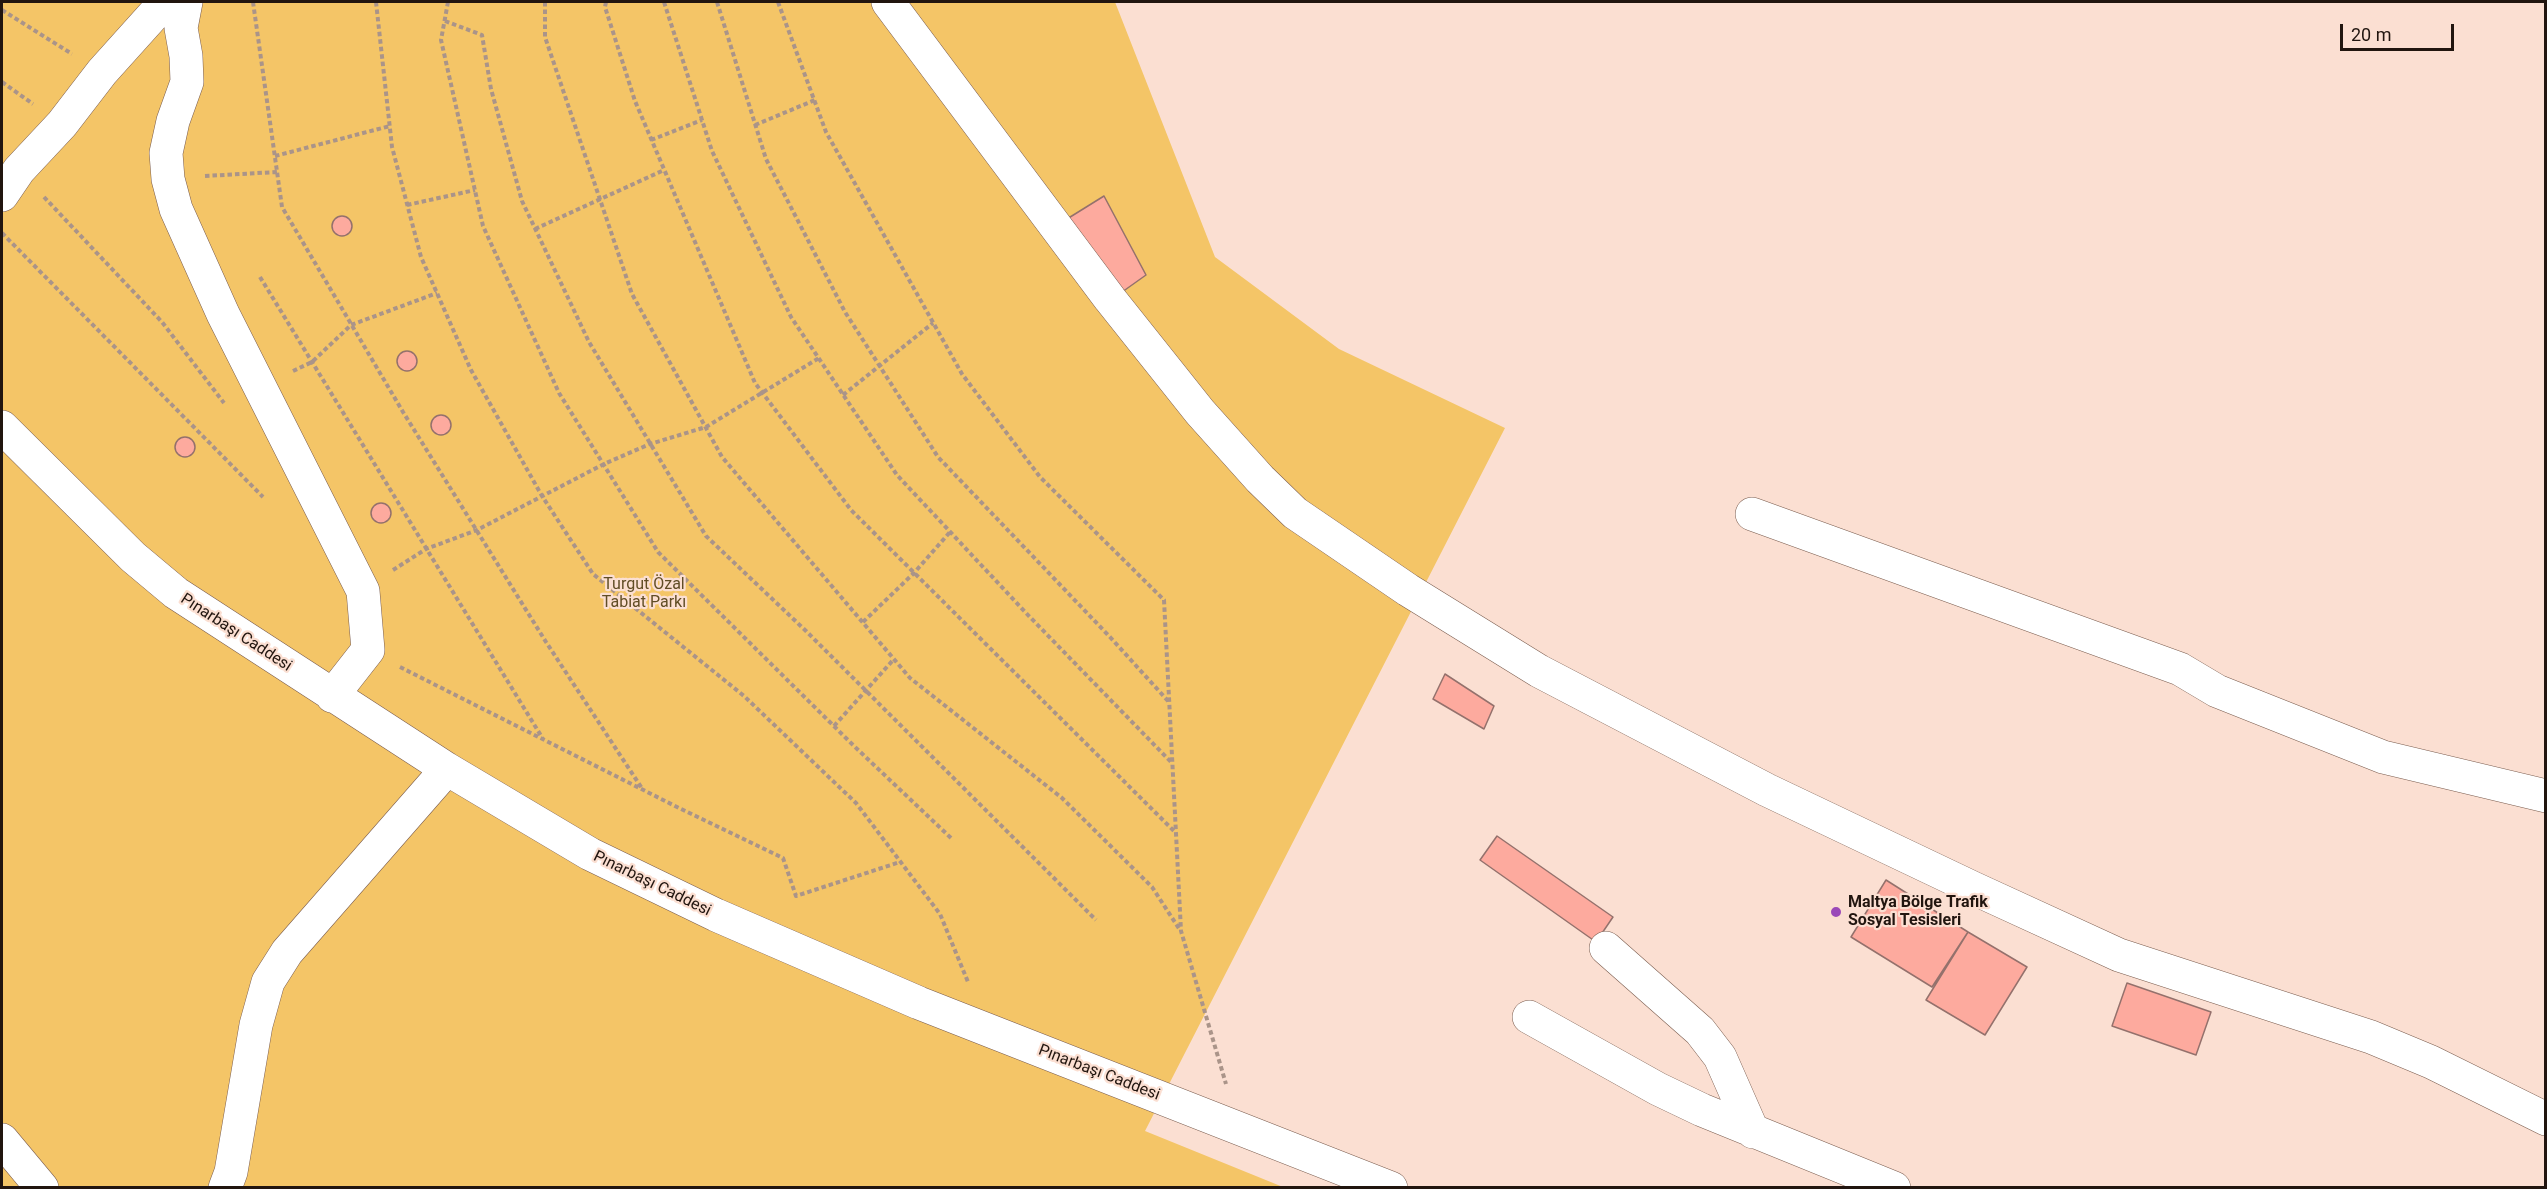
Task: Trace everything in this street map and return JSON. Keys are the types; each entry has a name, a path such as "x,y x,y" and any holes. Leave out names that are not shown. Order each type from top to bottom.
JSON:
{"street":[{"path":"10,182 62,124 102,72 165,2"},
{"path":"186,2 181,28 188,82 173,121 166,153 168,179 176,209 196,257 363,591 368,650 333,696"},
{"path":"888,2 1110,299 1200,412 1260,479 1295,513 1408,590 1539,671 1767,790 1973,888 2119,955 2371,1037 2431,1062 2546,1119"},
{"name":"Pınarbaşı Caddesi","path":"2,427 133,557 176,593 447,769 590,854 793,949 988,1030 1391,1188"},
{"path":"1752,514 2180,669 2217,691 2383,756 2546,796"},
{"path":"225,1188 231,1172 256,1025 268,982 287,952 447,769"},
{"path":"1606,948 1700,1031 1720,1057 1753,1132"},
{"path":"1528,1017 1658,1089 1753,1132 1894,1188"},
{"path":"2,1140 42,1188"}],"path":[{"path":"253,2 282,207 351,325 546,642 643,790"},
{"path":"376,2 392,147 421,257 471,370 542,496 593,574 744,696 856,803 940,914 988,1030"},
{"path":"448,2 441,39 483,225 559,393 658,552 951,838"},
{"path":"545,2 545,37 632,294 722,457 910,678 1062,798 1152,887 1180,931"},
{"path":"606,2 605,7 635,101 755,383 851,510 1176,833"},
{"path":"664,2 712,151 791,317 843,395 897,475 1027,614 1172,763"},
{"path":"717,2 766,159 845,312 938,457 1110,637 1169,703"},
{"path":"778,2 826,132 962,374 1040,477 1164,600 1180,931 1240,1128"},
{"path":"445,21 482,35 491,89 522,201 589,342 706,536 866,691 1096,920"},
{"path":"755,125 815,100"},
{"path":"651,140 702,120"},
{"path":"275,156 390,126"},
{"path":"536,228 600,197 664,170"},
{"path":"168,179 277,172"},
{"path":"10,182 162,322 228,407"},
{"path":"407,205 475,190"},
{"path":"2,234 263,497"},
{"path":"260,277 543,740"},
{"path":"260,388 312,362 351,325 437,292"},
{"path":"843,395 933,323"},
{"path":"363,591 426,549 477,530 604,464 650,444 706,427 819,358"},
{"path":"862,622 914,573 950,532"},
{"path":"368,650 543,740 783,858 796,896 900,862"},
{"path":"834,726 894,659"}],"green space":[{"name":"Turgut Özal Tabiat Parkı","path":"2,2 1115,2 1215,257 1339,349 1505,428 1145,1131 1283,1187 2,1188"}],"building":[{"path":"1104,196 1146,275 1101,307 1046,232"},
{"path":"342,216 349,219 352,226 349,233 342,236 335,233 332,226 335,219"},
{"path":"407,351 414,354 417,361 414,368 407,371 400,368 397,361 400,354"},
{"path":"441,415 448,418 451,425 448,432 441,435 434,432 431,425 434,418"},
{"path":"185,437 192,440 195,447 192,454 185,457 178,454 175,447 178,440"},
{"path":"381,503 388,506 391,513 388,520 381,523 374,520 371,513 374,506"},
{"path":"1445,674 1494,706 1484,729 1433,699"},
{"path":"1497,836 1613,917 1596,942 1480,860"},
{"path":"1886,880 1968,932 1932,987 1851,937"},
{"path":"1968,932 2027,967 1985,1035 1926,1000"},
{"path":"2127,983 2211,1012 2196,1055 2112,1026"}],"place":[{"name":"Maltya Bölge Trafik Sosyal Tesisleri","path":"1836,912"}]}
